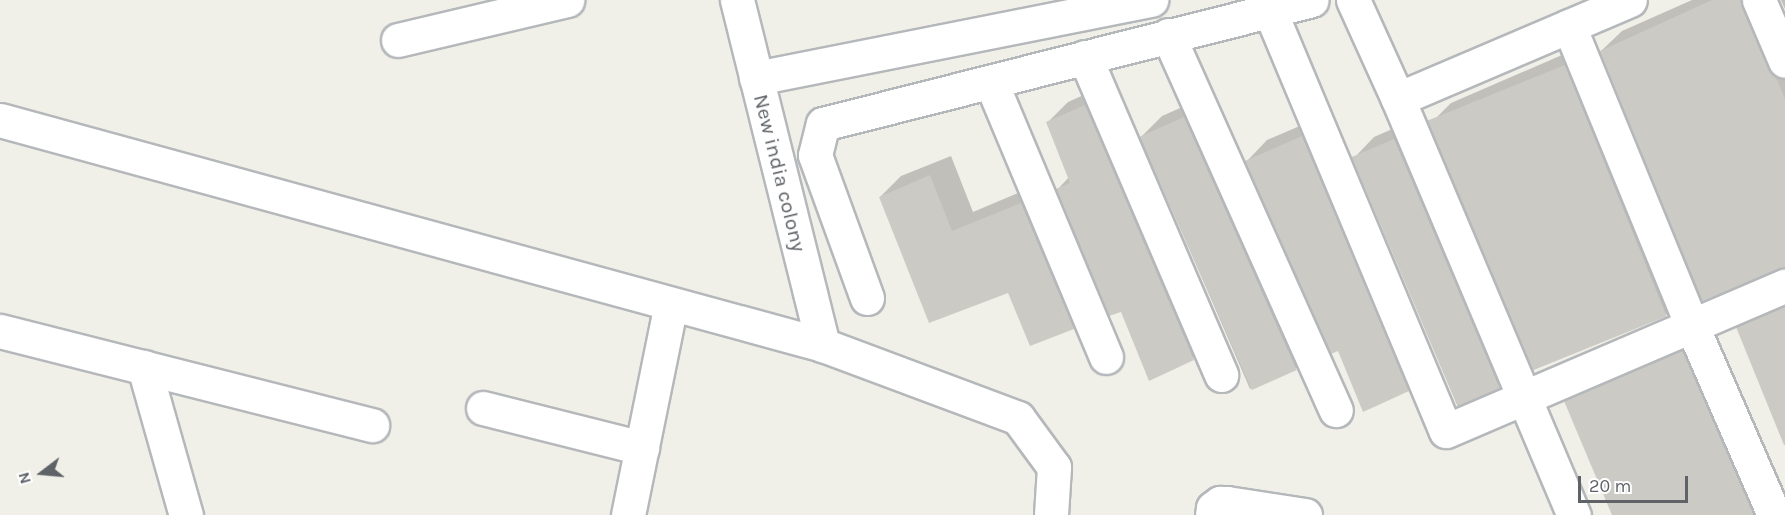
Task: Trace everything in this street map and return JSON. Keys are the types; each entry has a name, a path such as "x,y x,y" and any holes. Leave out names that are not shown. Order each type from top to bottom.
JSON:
{"street":[{"path":"398,40 567,0"},
{"name":"New india colony","path":"736,0 823,345"},
{"path":"756,78 1151,0"},
{"path":"867,298 815,155 823,124 1312,0"},
{"path":"1353,0 1398,99 1574,515"},
{"path":"1398,99 1630,0"},
{"path":"1759,0 1785,62"},
{"path":"1270,11 1446,431 1785,286"},
{"path":"1569,26 1692,326 1774,515"},
{"path":"1168,35 1336,410"},
{"path":"1085,57 1221,375"},
{"path":"991,82 1106,357"},
{"path":"0,120 823,345 1018,418 1054,467 1051,515"},
{"path":"628,515 671,304"},
{"path":"0,331 372,425"},
{"path":"144,367 186,515"},
{"path":"483,408 642,448"},
{"path":"1212,515 1213,508 1220,503 1227,503 1305,515"}],"building":[{"path":"1712,0 1741,0 1768,68 1776,77 1785,99 1785,268 1702,301 1600,51"},
{"path":"1565,65 1667,316 1529,372 1428,120"},
{"path":"1085,105 1194,360 1149,381 1121,312 1109,316 1056,189 1070,183 1046,122"},
{"path":"1184,117 1297,370 1252,390 1139,137"},
{"path":"1302,136 1409,391 1363,412 1338,351 1331,354 1245,161"},
{"path":"1394,139 1500,388 1458,406 1352,157"},
{"path":"930,175 952,231 1021,203 1074,329 1030,346 1008,293 929,323 879,197"},
{"path":"1785,306 1785,445 1784,445 1736,327"},
{"path":"1682,350 1754,515 1612,515 1564,401"}]}
